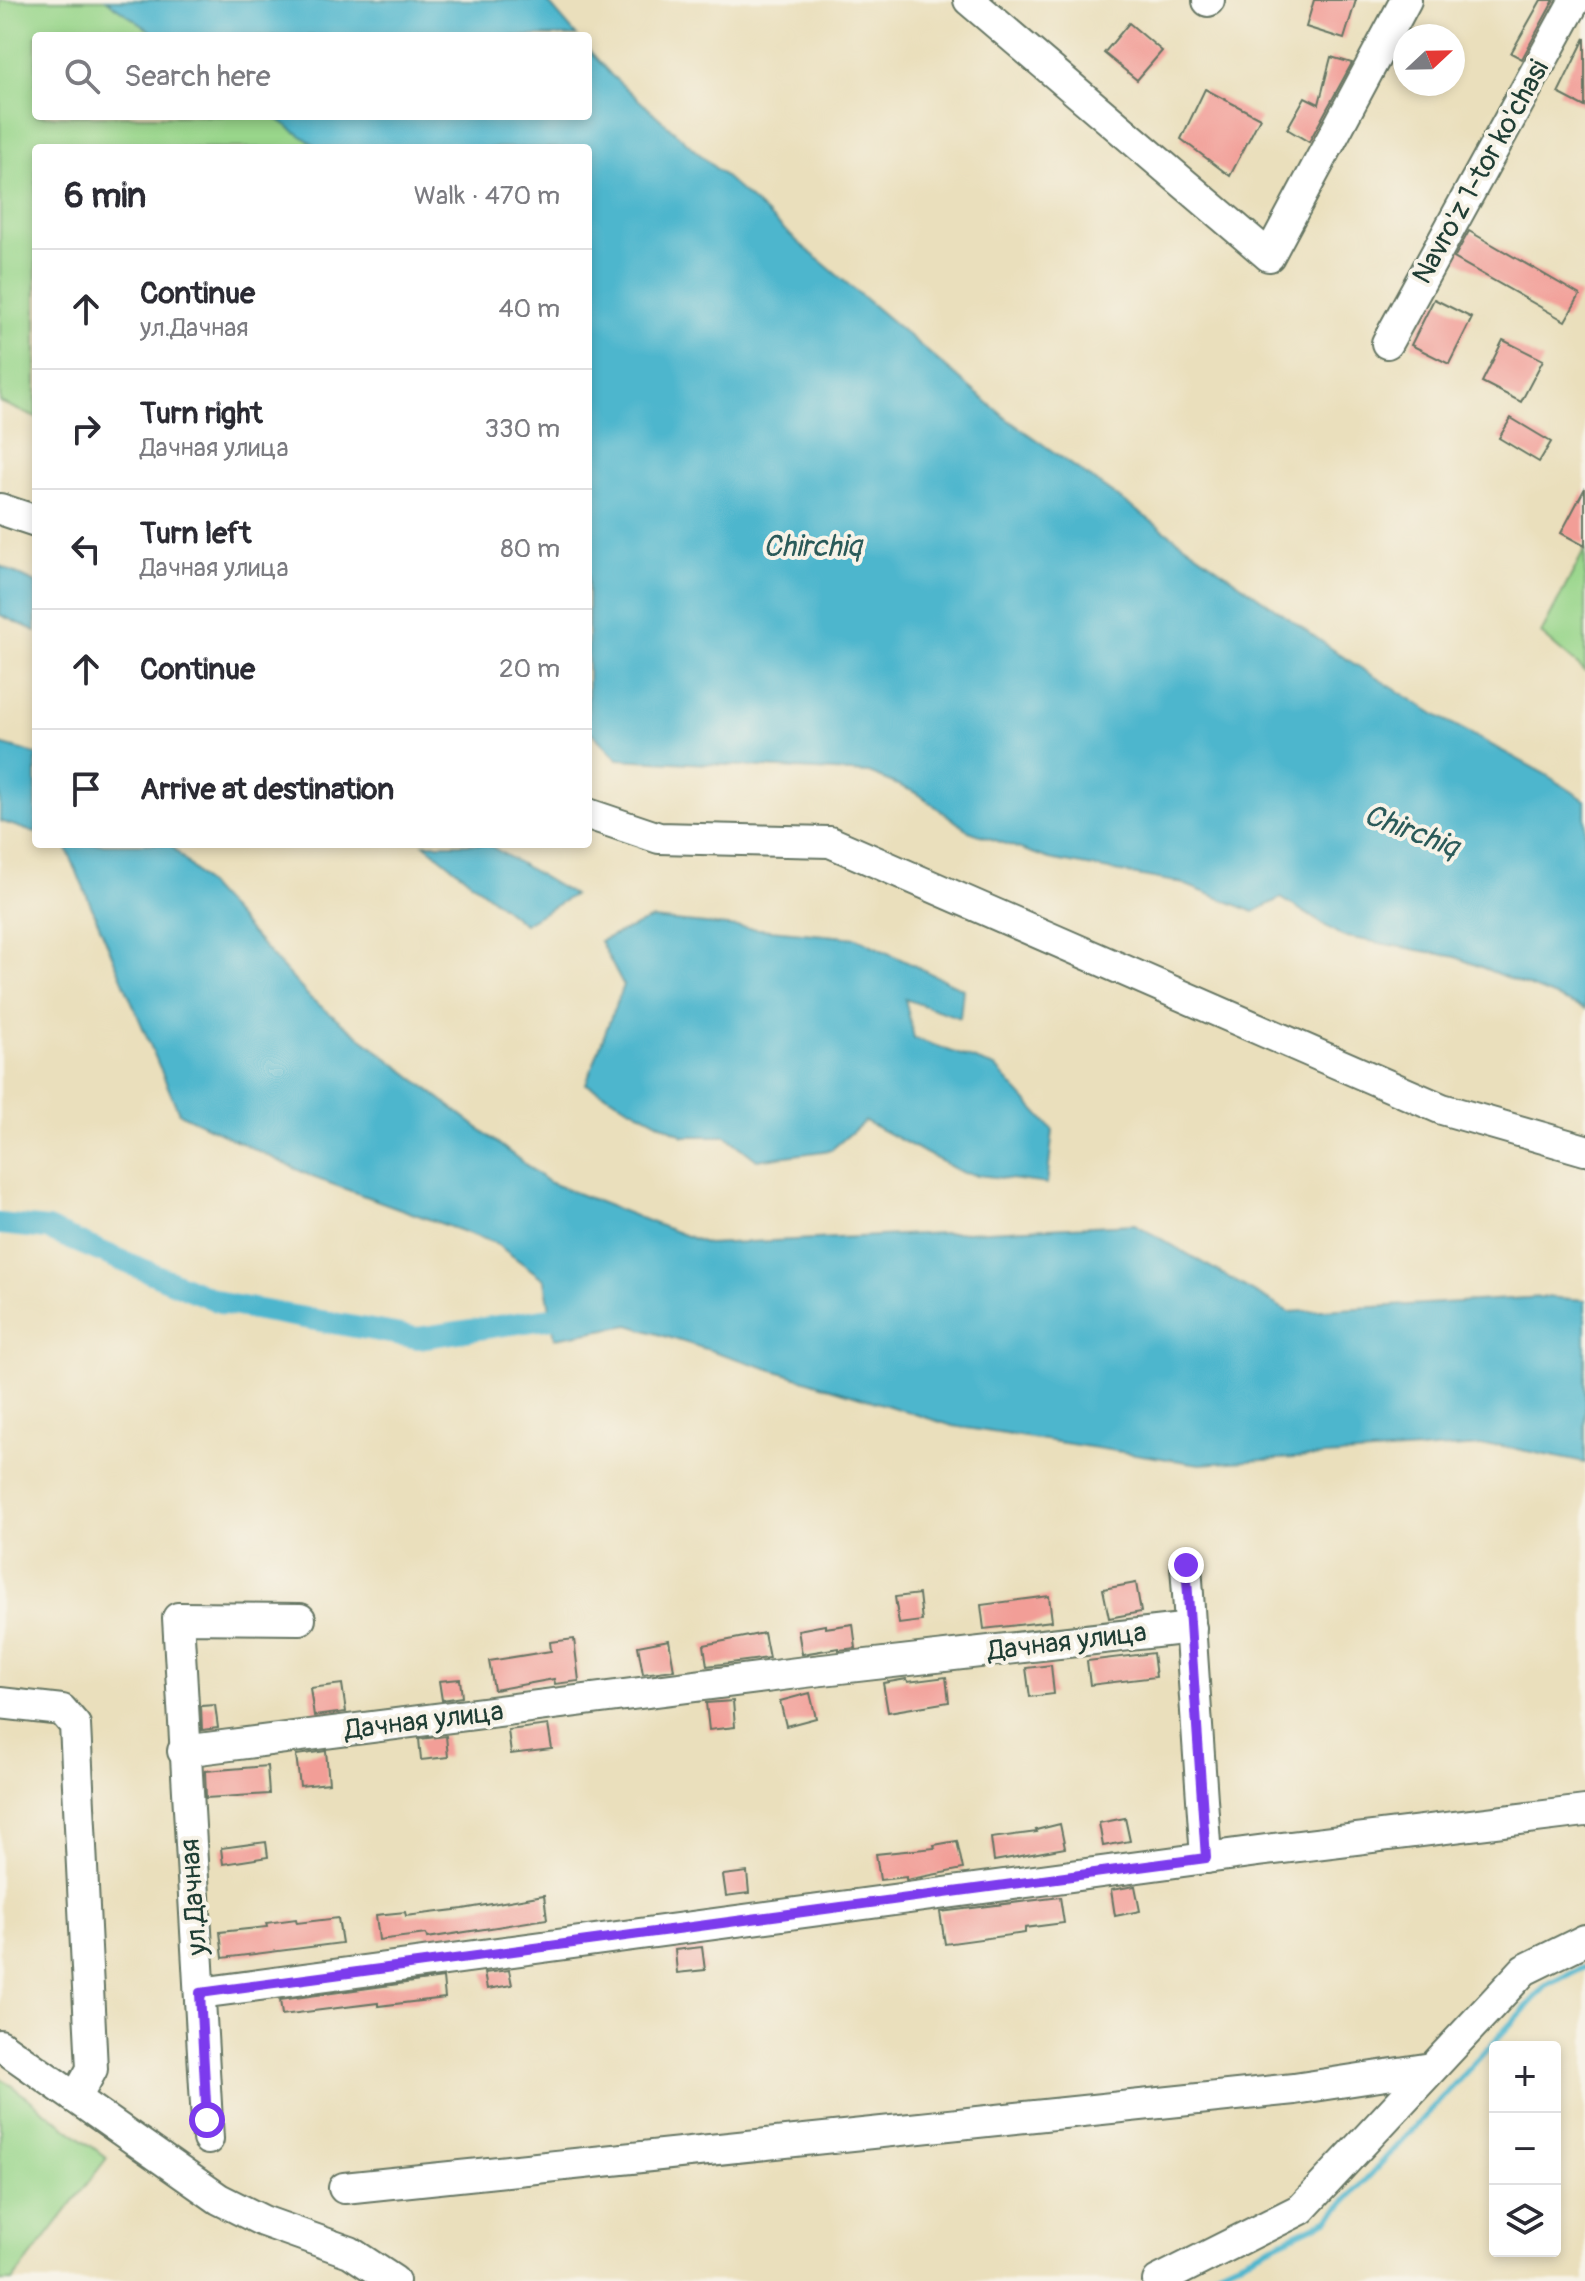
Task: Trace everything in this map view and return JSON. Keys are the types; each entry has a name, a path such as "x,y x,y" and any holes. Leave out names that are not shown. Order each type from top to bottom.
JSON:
{"street":[{"path":"969,0 1269,256 1406,0"},
{"name":"Navro'z 1-tor ko'chasi","path":"1387,343 1575,0"},
{"path":"0,509 32,520"},
{"path":"592,815 659,838 830,842 1442,1109 1585,1150"},
{"path":"1186,1565 1206,1858"},
{"name":"ул.Дачная","path":"208,2139 183,1751 178,1618 300,1619"},
{"name":"Дачная улица","path":"183,1751 805,1672 1191,1628"},
{"path":"0,1703 62,1710 75,1725 92,2069 76,2098"},
{"path":"200,1993 1206,1858 1585,1811"},
{"path":"1158,2281 1301,2209 1524,1970 1585,1940"},
{"path":"0,2045 219,2199 263,2221 350,2252 394,2281"},
{"path":"344,2188 1294,2089 1432,2068"}],"green space":[{"path":"0,0 106,0 152,32 32,32 32,120 279,120 313,144 32,144 32,416 0,402"},
{"path":"1585,549 1585,671 1541,634"},
{"path":"0,2077 107,2158 12,2281 0,2281"}],"water":[{"path":"106,0 546,0 574,32 152,32"},
{"name":"Chirchiq","path":"592,54 611,75 798,242 1007,419 1345,658 1436,715 1545,774 1585,800 1585,1009 1456,957 1342,936 1281,898 1254,912 1181,883 1049,859 969,831 917,793 869,773 618,759 592,733 592,144 313,144 279,120 592,120"},
{"path":"0,566 32,581 32,629 0,615"},
{"path":"0,744 32,753 32,832 0,821"},
{"path":"67,848 174,848 310,998 548,1182 707,1244 1135,1224 1289,1312 1544,1297 1585,1300 1585,1463 1497,1445 1200,1464 953,1426 629,1325 555,1338 545,1280 495,1243 315,1178 179,1113"},
{"path":"429,848 494,848 573,895 524,924"},
{"path":"652,919 857,938 963,989 960,1018 905,999 914,1038 995,1067 1053,1130 1047,1184 963,1173 865,1121 831,1150 757,1160 726,1136 684,1136 586,1084 623,985 600,941"}],"building":[{"path":"1314,0 1356,0 1344,39 1306,27"},
{"path":"1541,0 1554,0 1522,59 1511,53"},
{"path":"1129,23 1162,51 1137,80 1104,53"},
{"path":"1585,38 1585,107 1558,93"},
{"path":"1331,57 1352,63 1309,142 1287,129 1305,97 1319,104"},
{"path":"1205,89 1260,118 1230,176 1181,139"},
{"path":"1469,231 1580,295 1565,321 1454,258"},
{"path":"1434,299 1472,318 1449,364 1411,345"},
{"path":"1503,340 1543,360 1521,402 1482,382"},
{"path":"1511,418 1551,442 1539,462 1499,438"},
{"path":"1585,488 1585,546 1561,533"},
{"path":"1136,1583 1141,1612 1109,1618 1103,1589"},
{"path":"919,1594 922,1621 899,1624 895,1597"},
{"path":"1049,1596 1052,1621 984,1629 981,1605"},
{"path":"853,1624 856,1648 802,1654 798,1630"},
{"path":"764,1633 769,1658 707,1666 704,1645"},
{"path":"574,1639 579,1681 555,1684 554,1679 494,1690 489,1661 551,1651 550,1642"},
{"path":"669,1640 674,1670 643,1674 638,1646"},
{"path":"1153,1653 1156,1677 1090,1685 1087,1661"},
{"path":"1051,1665 1054,1694 1030,1697 1026,1668"},
{"path":"946,1677 949,1702 888,1712 883,1683"},
{"path":"460,1679 462,1697 442,1700 439,1681"},
{"path":"342,1684 346,1712 314,1716 310,1688"},
{"path":"810,1693 816,1718 786,1726 780,1701"},
{"path":"733,1701 735,1727 709,1730 706,1703"},
{"path":"215,1705 218,1728 202,1730 201,1706"},
{"path":"548,1725 552,1749 511,1754 508,1730"},
{"path":"446,1736 448,1757 421,1760 419,1739"},
{"path":"326,1751 329,1783 300,1786 296,1755"},
{"path":"267,1766 269,1794 206,1798 205,1771"},
{"path":"1125,1818 1130,1841 1103,1846 1099,1823"},
{"path":"1060,1824 1065,1848 994,1861 991,1838 1037,1832"},
{"path":"957,1841 963,1869 906,1880 906,1877 880,1880 876,1854 935,1848 934,1845"},
{"path":"266,1842 268,1857 223,1864 221,1848"},
{"path":"747,1872 749,1893 726,1896 723,1875"},
{"path":"1135,1886 1140,1911 1115,1916 1111,1890"},
{"path":"544,1895 547,1919 427,1938 426,1934 379,1940 376,1915 405,1912 406,1916"},
{"path":"1060,1897 1064,1923 1025,1928 1025,1933 945,1944 940,1912"},
{"path":"338,1918 342,1943 223,1958 220,1932 267,1927 266,1923 296,1919 297,1923"},
{"path":"702,1947 705,1970 677,1973 675,1950"},
{"path":"509,1970 512,1985 487,1989 484,1973"},
{"path":"443,1978 445,1998 282,2015 280,2000"}],"waterway":[{"path":"0,1224 47,1229 225,1304 418,1338 552,1318"},
{"path":"1196,2281 1329,2219 1546,1986 1585,1967"}],"route":[{"path":"207,2120 200,1993 1206,1858 1186,1565"}]}
